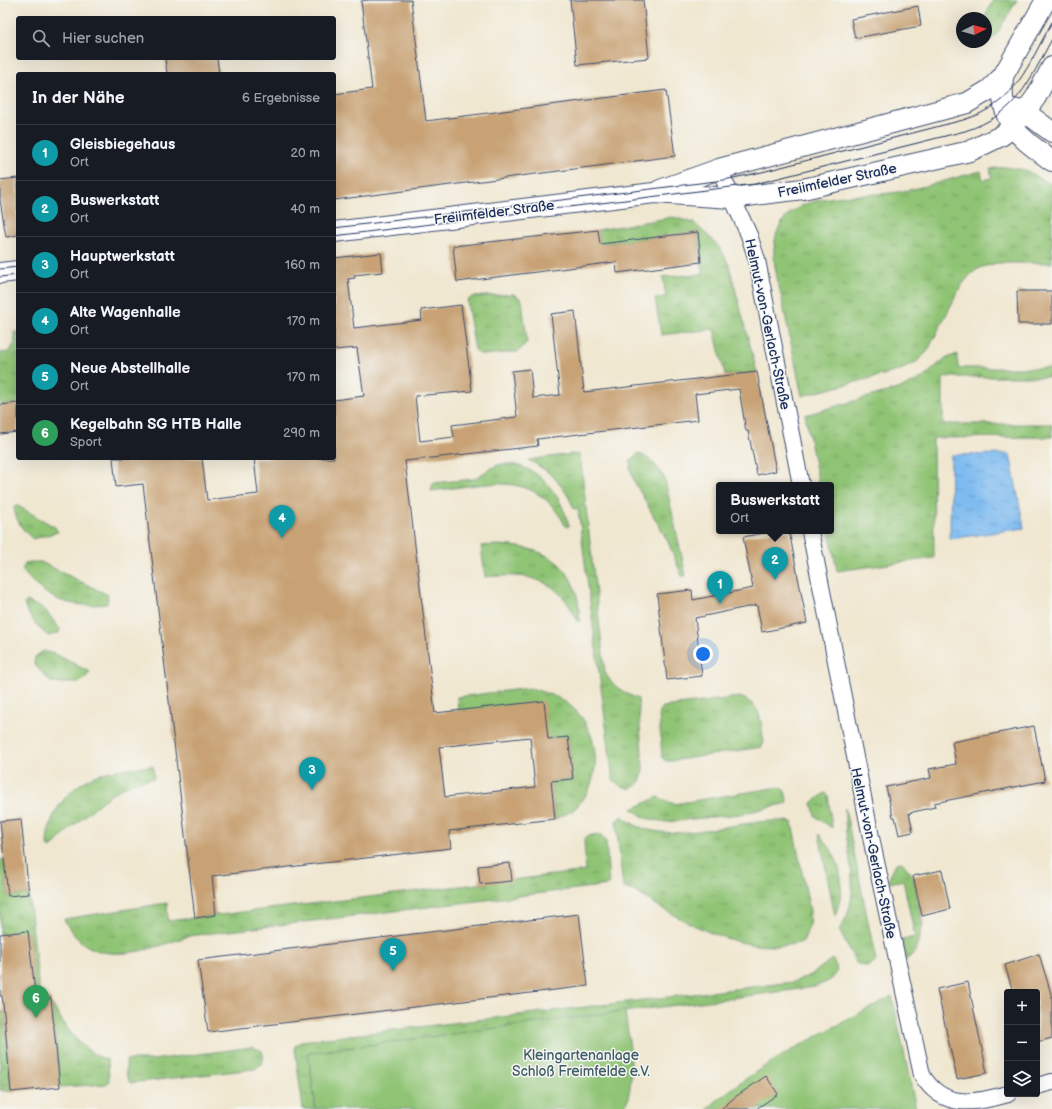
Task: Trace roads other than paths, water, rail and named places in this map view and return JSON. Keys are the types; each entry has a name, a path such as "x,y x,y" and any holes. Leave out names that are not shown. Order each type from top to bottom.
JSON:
{"street":[{"path":"967,103 989,90 1003,76 1046,0"},
{"name":"Freiimfelder Straße","path":"336,232 654,193 732,198 803,189 970,151 989,143 1012,128 1036,97 1052,67"},
{"path":"1003,76 1002,90 1004,106 1012,128 1024,140 1052,161"},
{"path":"967,103 1004,106 1025,112 1052,132"},
{"name":"Freiimfelder Straße","path":"654,193 719,169 967,103"},
{"name":"Helmut-von-Gerlach-Straße","path":"719,169 749,235 757,260 800,482"},
{"path":"0,273 16,271"},
{"name":"Helmut-von-Gerlach-Straße","path":"811,534 869,829 922,1075 932,1092 948,1102 958,1105 980,1102 1004,1095"},
{"path":"1040,1085 1052,1082"}],"water":[{"path":"1010,454 1024,528 950,539 951,455"}],"tram line":[{"path":"336,228 724,180 762,172 963,120 981,113 996,104 1008,94 1027,69 1052,22"},
{"path":"336,236 755,184 965,131 983,124 997,116 1009,106 1028,83 1052,39"},
{"path":"0,269 16,267"},
{"path":"0,277 16,275"}],"place":[{"name":"Alte Wagenhalle","path":"282,538"},
{"name":"Buswerkstatt","path":"775,580"},
{"name":"Gleisbiegehaus","path":"720,604"},
{"name":"Hauptwerkstatt","path":"312,790"},
{"name":"Neue Abstellhalle","path":"393,971"},
{"name":"Kegelbahn SG HTB Halle","path":"36,1018"}],"park label":[{"name":"Kleingartenanlage Schloß Freimfelde e.V.","path":"581,1064"}]}
